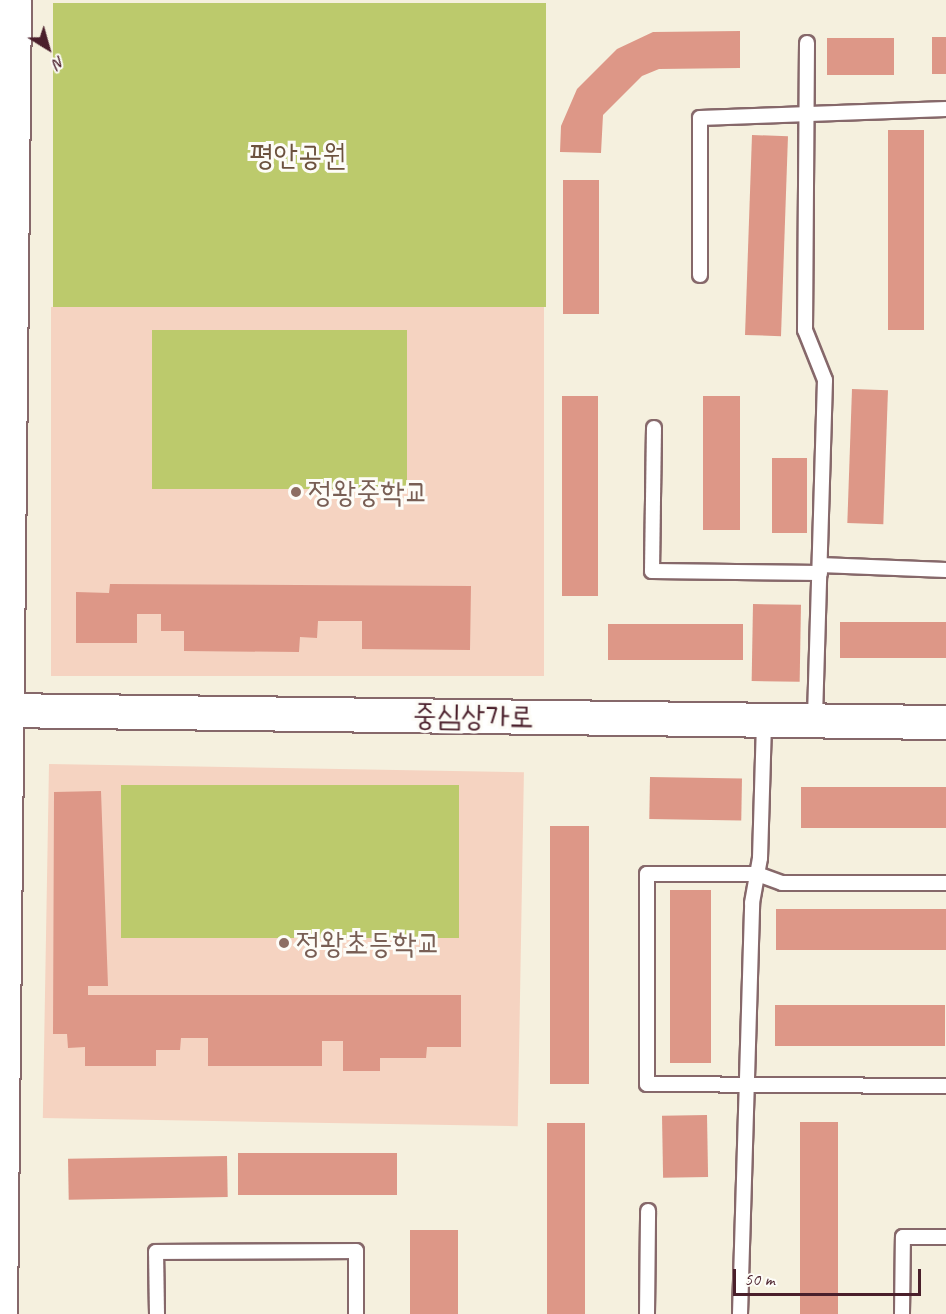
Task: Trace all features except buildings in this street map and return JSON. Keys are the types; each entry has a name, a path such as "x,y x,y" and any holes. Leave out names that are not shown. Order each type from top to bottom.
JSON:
{"street":[{"path":"0,1314 5,330 14,0"},
{"name":"중심상가로","path":"3,710 946,722"}],"lane":[{"path":"807,43 806,330 825,380 815,721"},
{"path":"700,275 700,118 807,118 946,109"},
{"path":"654,428 652,572 820,569 946,570"},
{"path":"740,1314 747,1083 764,720"},
{"path":"946,883 782,883 757,874 646,874 647,1084 946,1086"},
{"path":"647,1314 648,1211"},
{"path":"902,1314 903,1237 946,1237"},
{"path":"157,1314 156,1252 356,1251 356,1314"}],"shaded area":[{"name":"정왕중학교","path":"51,307 544,307 544,676 51,676"},
{"name":"정왕초등학교","path":"49,764 524,772 518,1126 43,1118"}],"green space":[{"name":"평안공원","path":"53,3 546,3 546,307 53,307"},
{"path":"152,330 407,330 407,489 152,489"},
{"path":"121,785 459,785 459,938 121,938"}],"place":[{"name":"정왕중학교","path":"296,492"},
{"name":"정왕초등학교","path":"284,943"}]}
